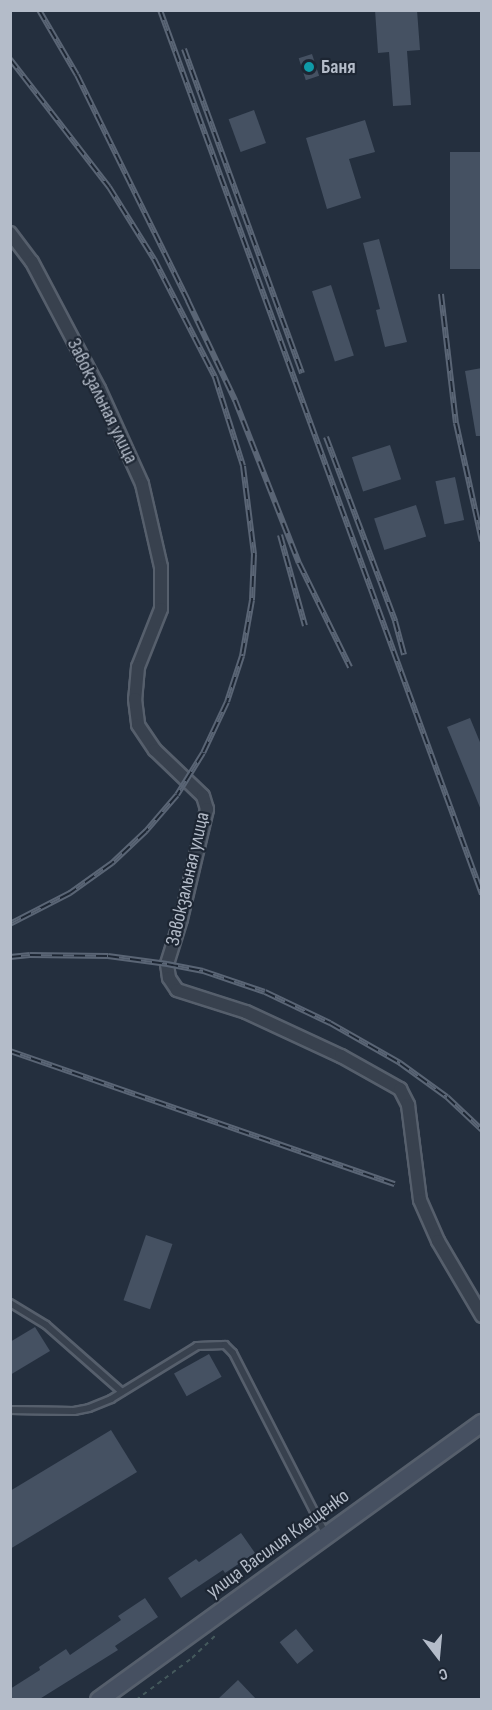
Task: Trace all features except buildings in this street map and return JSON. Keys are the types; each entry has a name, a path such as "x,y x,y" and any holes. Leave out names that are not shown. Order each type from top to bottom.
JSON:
{"street":[{"name":"Завокзальная улица","path":"10,233 32,262 93,378 142,484 161,567 160,609 138,667 135,699 138,725 155,750 202,796 207,809 181,920 167,964 170,978 177,990 246,1012 341,1056 400,1089 408,1106 420,1200 438,1241 482,1316"},
{"name":"улица Василия Клещенко","path":"99,1700 482,1423"}],"lane":[{"path":"10,1303 46,1325 122,1392"},
{"path":"10,1410 74,1412 100,1404 197,1346 225,1345 233,1353 326,1535"}],"railway":[{"path":"39,10 77,75 235,400 299,563 350,667"},
{"path":"160,10 482,894"},
{"path":"184,49 302,373"},
{"path":"10,59 109,187 154,259 215,377 243,466 254,554 252,600 242,656 227,702 203,753 177,795 146,831 112,863 70,893 10,924"},
{"path":"441,294 456,423 482,541"},
{"path":"326,437 395,621 404,655"},
{"path":"280,535 305,626"},
{"path":"10,957 108,956 167,964 203,971 265,992 330,1023 400,1063 447,1097 482,1130"},
{"path":"10,1051 395,1184"}],"place":[{"name":"Баня","path":"309,67"}]}
